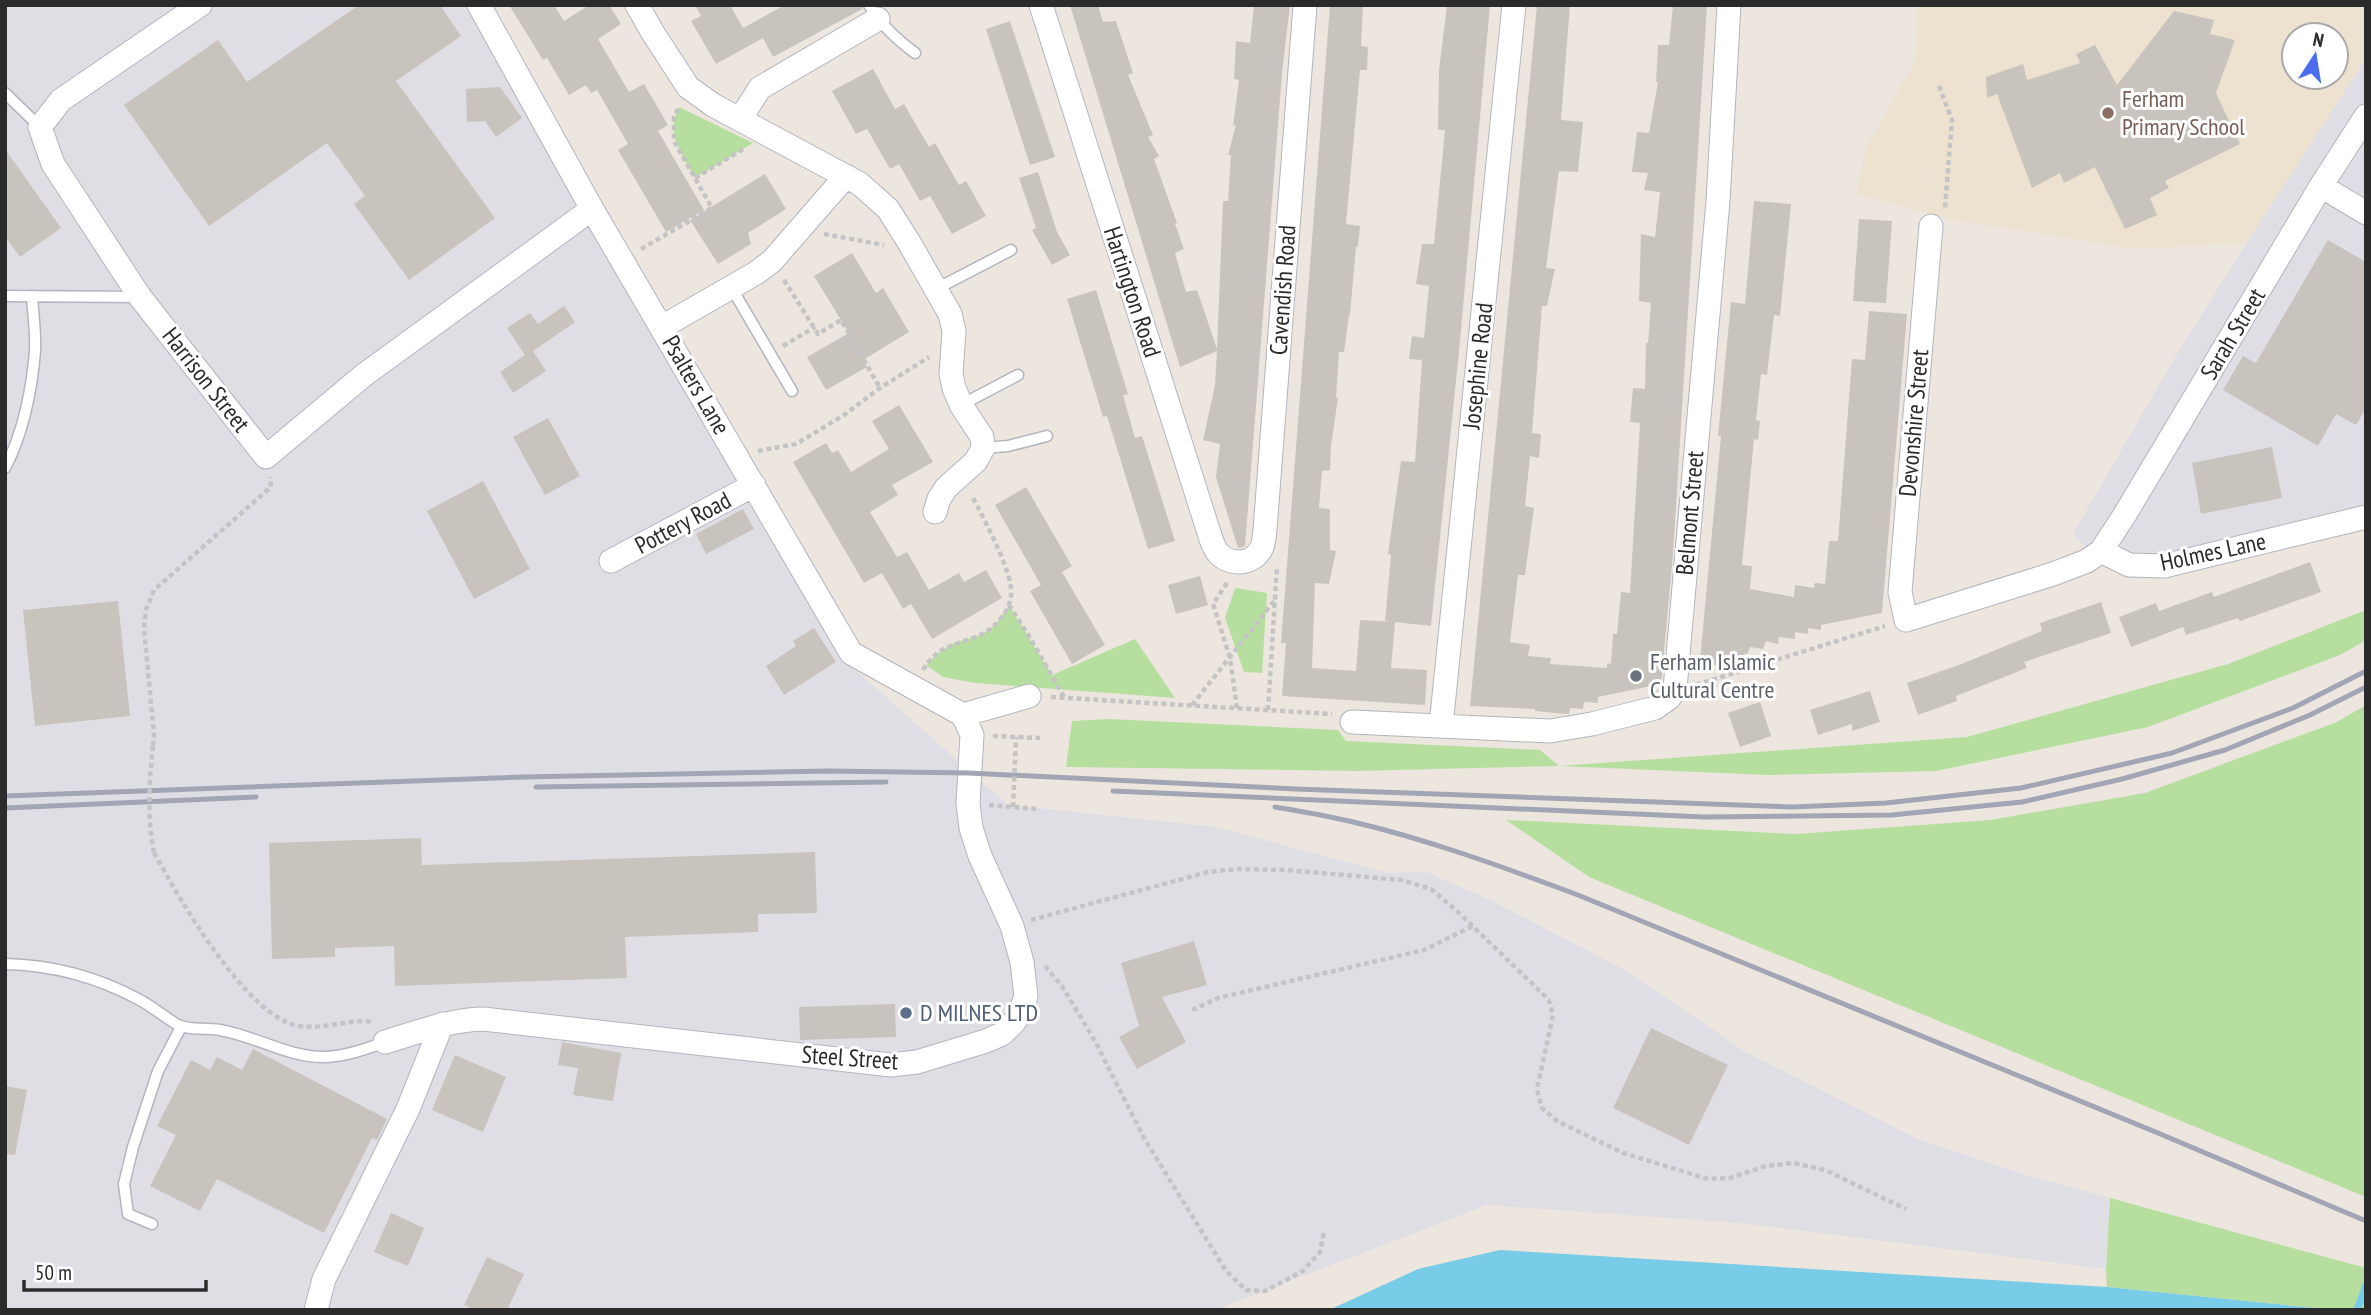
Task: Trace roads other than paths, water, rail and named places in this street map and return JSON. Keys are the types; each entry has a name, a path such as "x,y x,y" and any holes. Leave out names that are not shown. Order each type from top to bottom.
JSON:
{"street":[{"path":"40,127 61,100 200,5"},
{"name":"Psalters Lane","path":"479,5 592,209 851,653 914,686 967,725"},
{"path":"637,5 688,87 713,105 846,176 873,194 888,209 910,244 950,314 954,331 951,347 954,388 961,405 982,437 983,448 976,461 946,488 934,512"},
{"name":"Hartington Road","path":"1041,5 1211,539 1217,552 1227,560 1241,563 1252,558 1261,548"},
{"name":"Cavendish Road","path":"1261,548 1265,530 1305,5"},
{"name":"Josephine Road","path":"1441,726 1514,5"},
{"name":"Belmont Street","path":"1441,726 1550,731 1656,708 1669,698 1675,689 1718,201 1729,5"},
{"path":"740,119 760,88 873,12"},
{"name":"Sarah Street","path":"2101,551 2366,116"},
{"name":"Harrison Street","path":"40,127 53,164 140,297 266,457 364,375 592,209"},
{"path":"662,327 772,261 846,176"},
{"path":"2321,186 2366,213"},
{"name":"Devonshire Street","path":"1931,226 1900,592 1906,620 2053,574 2087,561 2101,551"},
{"name":"Pottery Road","path":"611,561 754,485"},
{"name":"Holmes Lane","path":"2101,551 2129,565 2164,566 2366,517"},
{"path":"967,725 1029,696"},
{"path":"1352,722 1441,726"},
{"name":"Steel Street","path":"396,1039 463,1019 483,1019 891,1065 916,1062 1002,1034 1014,1023 1026,996 1022,962 1012,926 980,856 971,828 967,725"},
{"path":"316,1310 328,1269 408,1109 442,1024"}],"lane":[{"path":"873,12 894,37 915,52"},
{"path":"5,93 40,127"},
{"path":"936,289 1011,250"},
{"path":"731,288 792,391"},
{"path":"5,296 140,297"},
{"path":"5,468 14,452 28,395 35,349 32,296"},
{"path":"961,405 1018,375"},
{"path":"983,448 1018,444 1047,436"},
{"path":"5,964 52,969 108,984 141,1000 181,1027 220,1030 294,1053 323,1057 352,1053 396,1039"},
{"path":"152,1224 128,1214 124,1184 158,1071 181,1027"}],"water":[{"path":"1500,1250 2107,1287 2334,1310 1329,1310 1418,1269"}],"waterway":[{"path":"2357,1310 2366,1285"}],"railway":[{"path":"5,796 523,777 829,771 969,773 1296,789 1793,807 1886,803 2021,788 2172,753 2293,708 2366,671"},
{"path":"1113,791 1704,817 1892,815 2022,802 2122,779 2225,750 2310,715 2366,687"},
{"path":"536,787 886,782"},
{"path":"5,808 256,797"},
{"path":"1275,807 1340,819 1407,836 1578,895 2366,1221"}],"place":[{"name":"Ferham Primary School","path":"2108,113"},
{"name":"Ferham Islamic Cultural Centre","path":"1636,676"},
{"name":"D MILNES LTD","path":"906,1013"}]}
